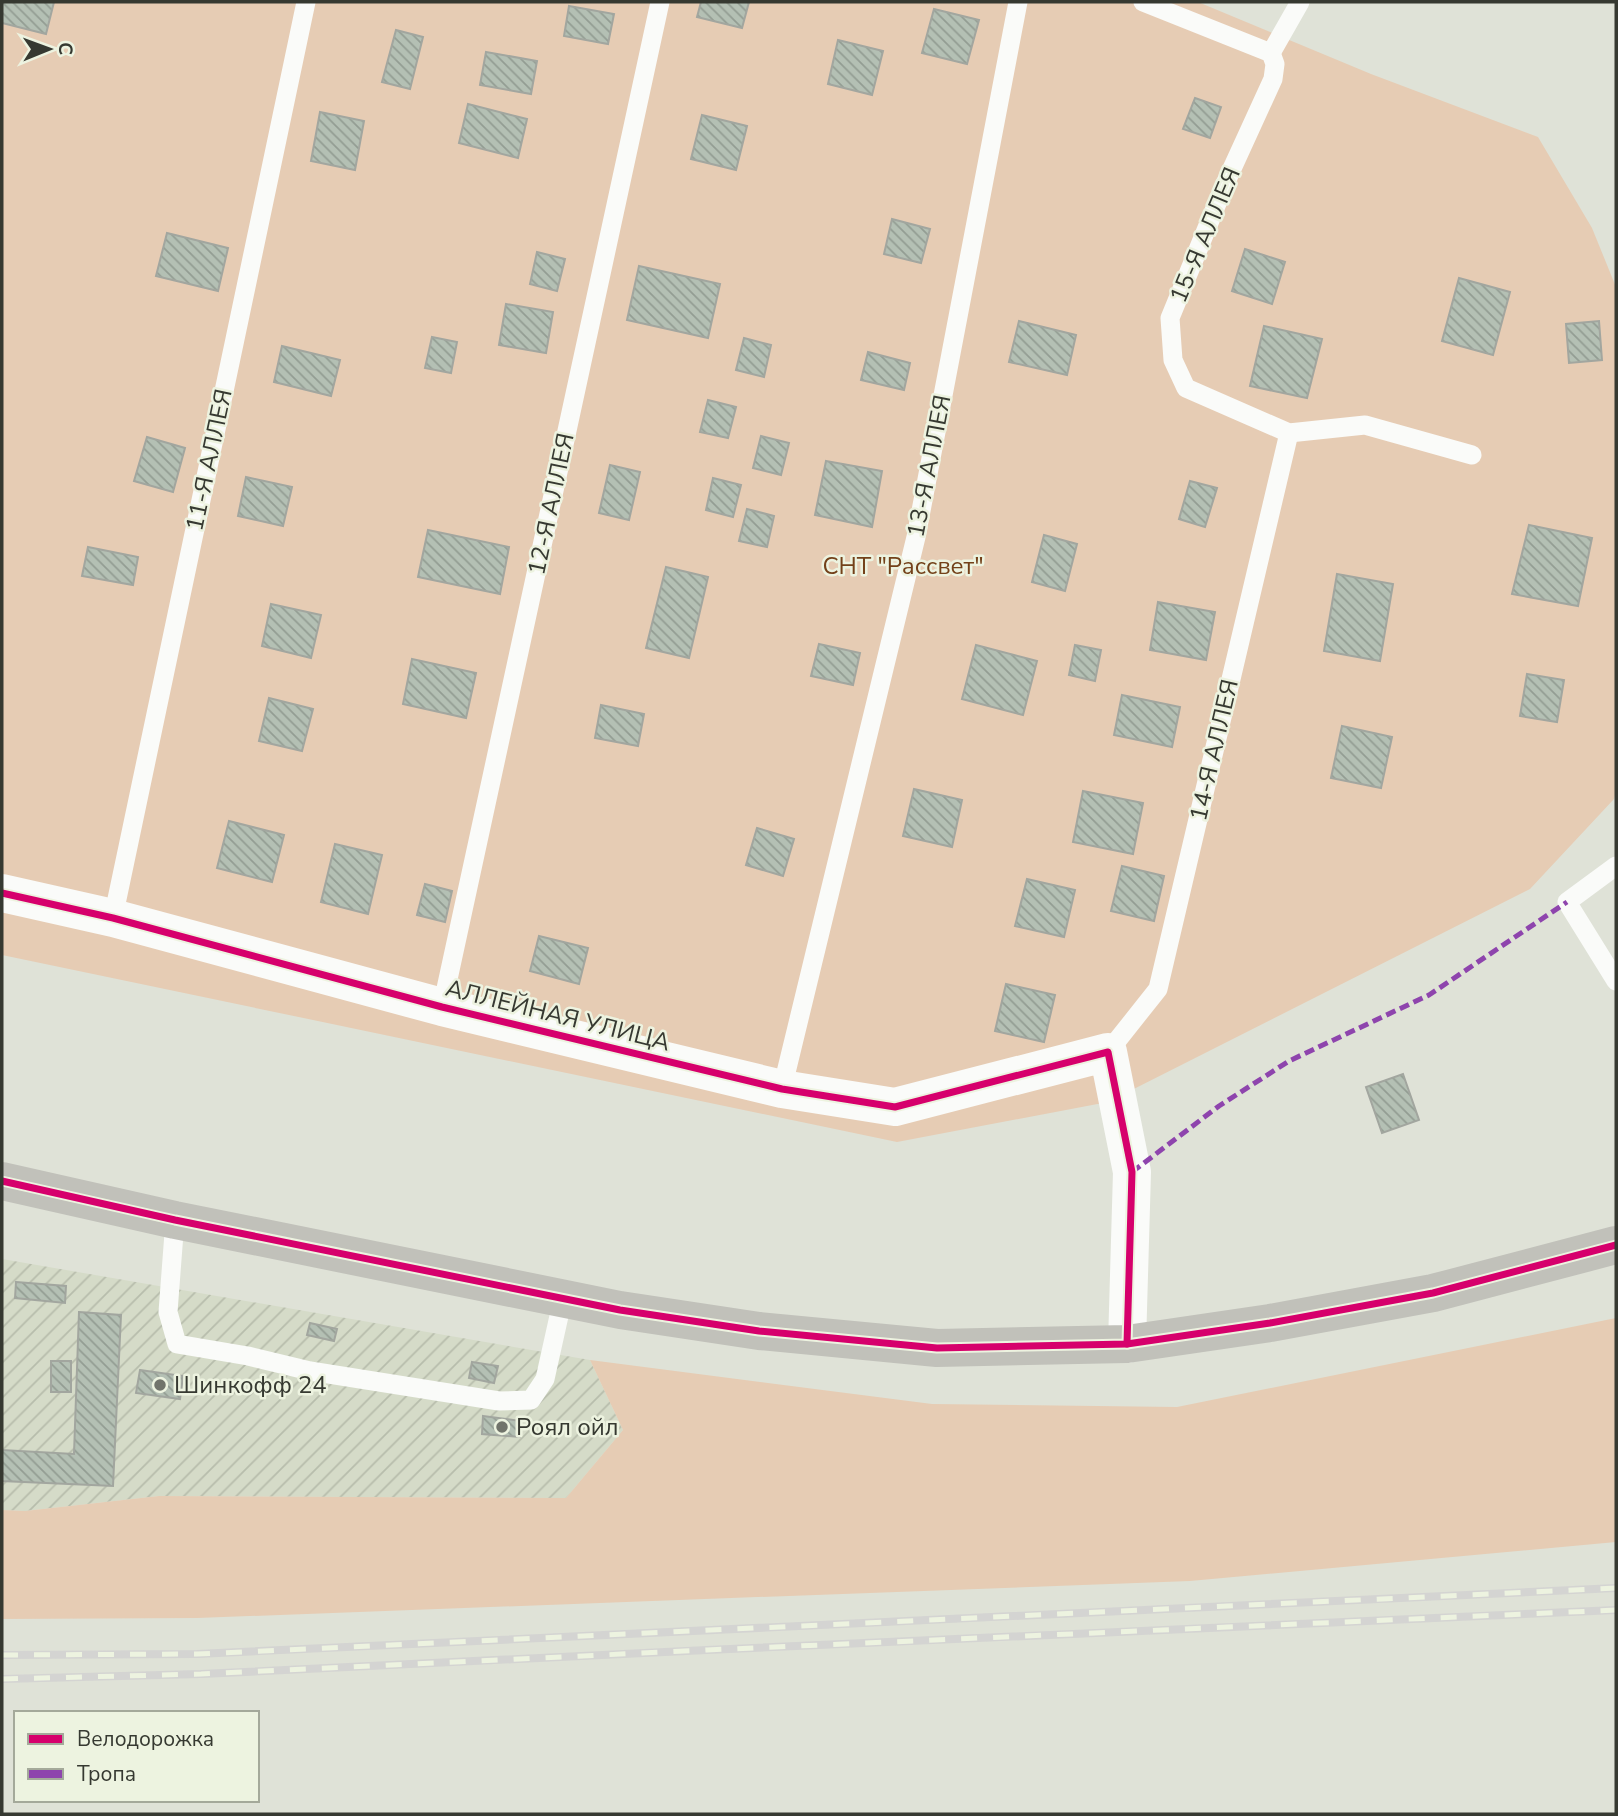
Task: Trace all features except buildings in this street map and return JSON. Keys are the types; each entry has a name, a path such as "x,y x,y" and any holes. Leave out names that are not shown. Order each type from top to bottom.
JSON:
{"street":[{"name":"АЛЛЕЙНАЯ УЛИЦА","path":"2,893 113,918 442,1007 782,1088 895,1107 1108,1052"},
{"path":"1108,1052 1132,1172 1127,1344"},
{"path":"2,1181 175,1220 620,1310 759,1331 937,1348 1127,1344 1270,1323 1433,1293 1616,1245"}],"lane":[{"name":"11-Я АЛЛЕЯ","path":"113,918 306,2"},
{"name":"12-Я АЛЛЕЯ","path":"442,1007 660,2"},
{"name":"13-Я АЛЛЕЯ","path":"782,1088 916,537 1018,2"},
{"path":"1143,2 1271,53 1300,2"},
{"name":"15-Я АЛЛЕЯ","path":"1271,53 1275,64 1273,79 1225,184 1170,318 1172,360 1186,388 1289,433 1365,425 1472,455"},
{"name":"14-Я АЛЛЕЯ","path":"1108,1052 1158,989 1289,433"},
{"path":"1616,866 1567,902 1616,981"},
{"path":"175,1220 168,1312 177,1344 247,1356 310,1371 499,1401 531,1400 545,1379 564,1298"}],"shaded area":[{"path":"2,1259 590,1360 623,1430 566,1498 159,1496 25,1511 2,1510"}],"green space":[{"name":"СНТ \"Рассвет\"","path":"2,2 1198,2 1371,74 1538,137 1592,228 1616,287 1614,799 1530,889 1108,1102 897,1142 2,955"},
{"path":"1616,1318 1616,1542 1190,1581 197,1618 2,1619 2,1510 25,1511 159,1496 566,1498 623,1430 590,1360 932,1404 1177,1407"}],"railway":[{"path":"2,1655 197,1654 1616,1588"},
{"path":"2,1679 201,1674 1616,1610"}],"marked path":[{"path":"1132,1172 1219,1106 1289,1061 1429,995 1567,902"}],"cycle path":[{"path":"2,893 113,918 442,1007 782,1089 895,1107 1108,1052 1132,1172 1127,1344"},
{"path":"2,1181 175,1220 620,1310 759,1331 937,1348 1127,1344 1270,1323 1433,1293 1616,1245"}],"place":[{"name":"Шинкофф 24","path":"160,1385"},
{"name":"Роял ойл","path":"502,1427"}]}
